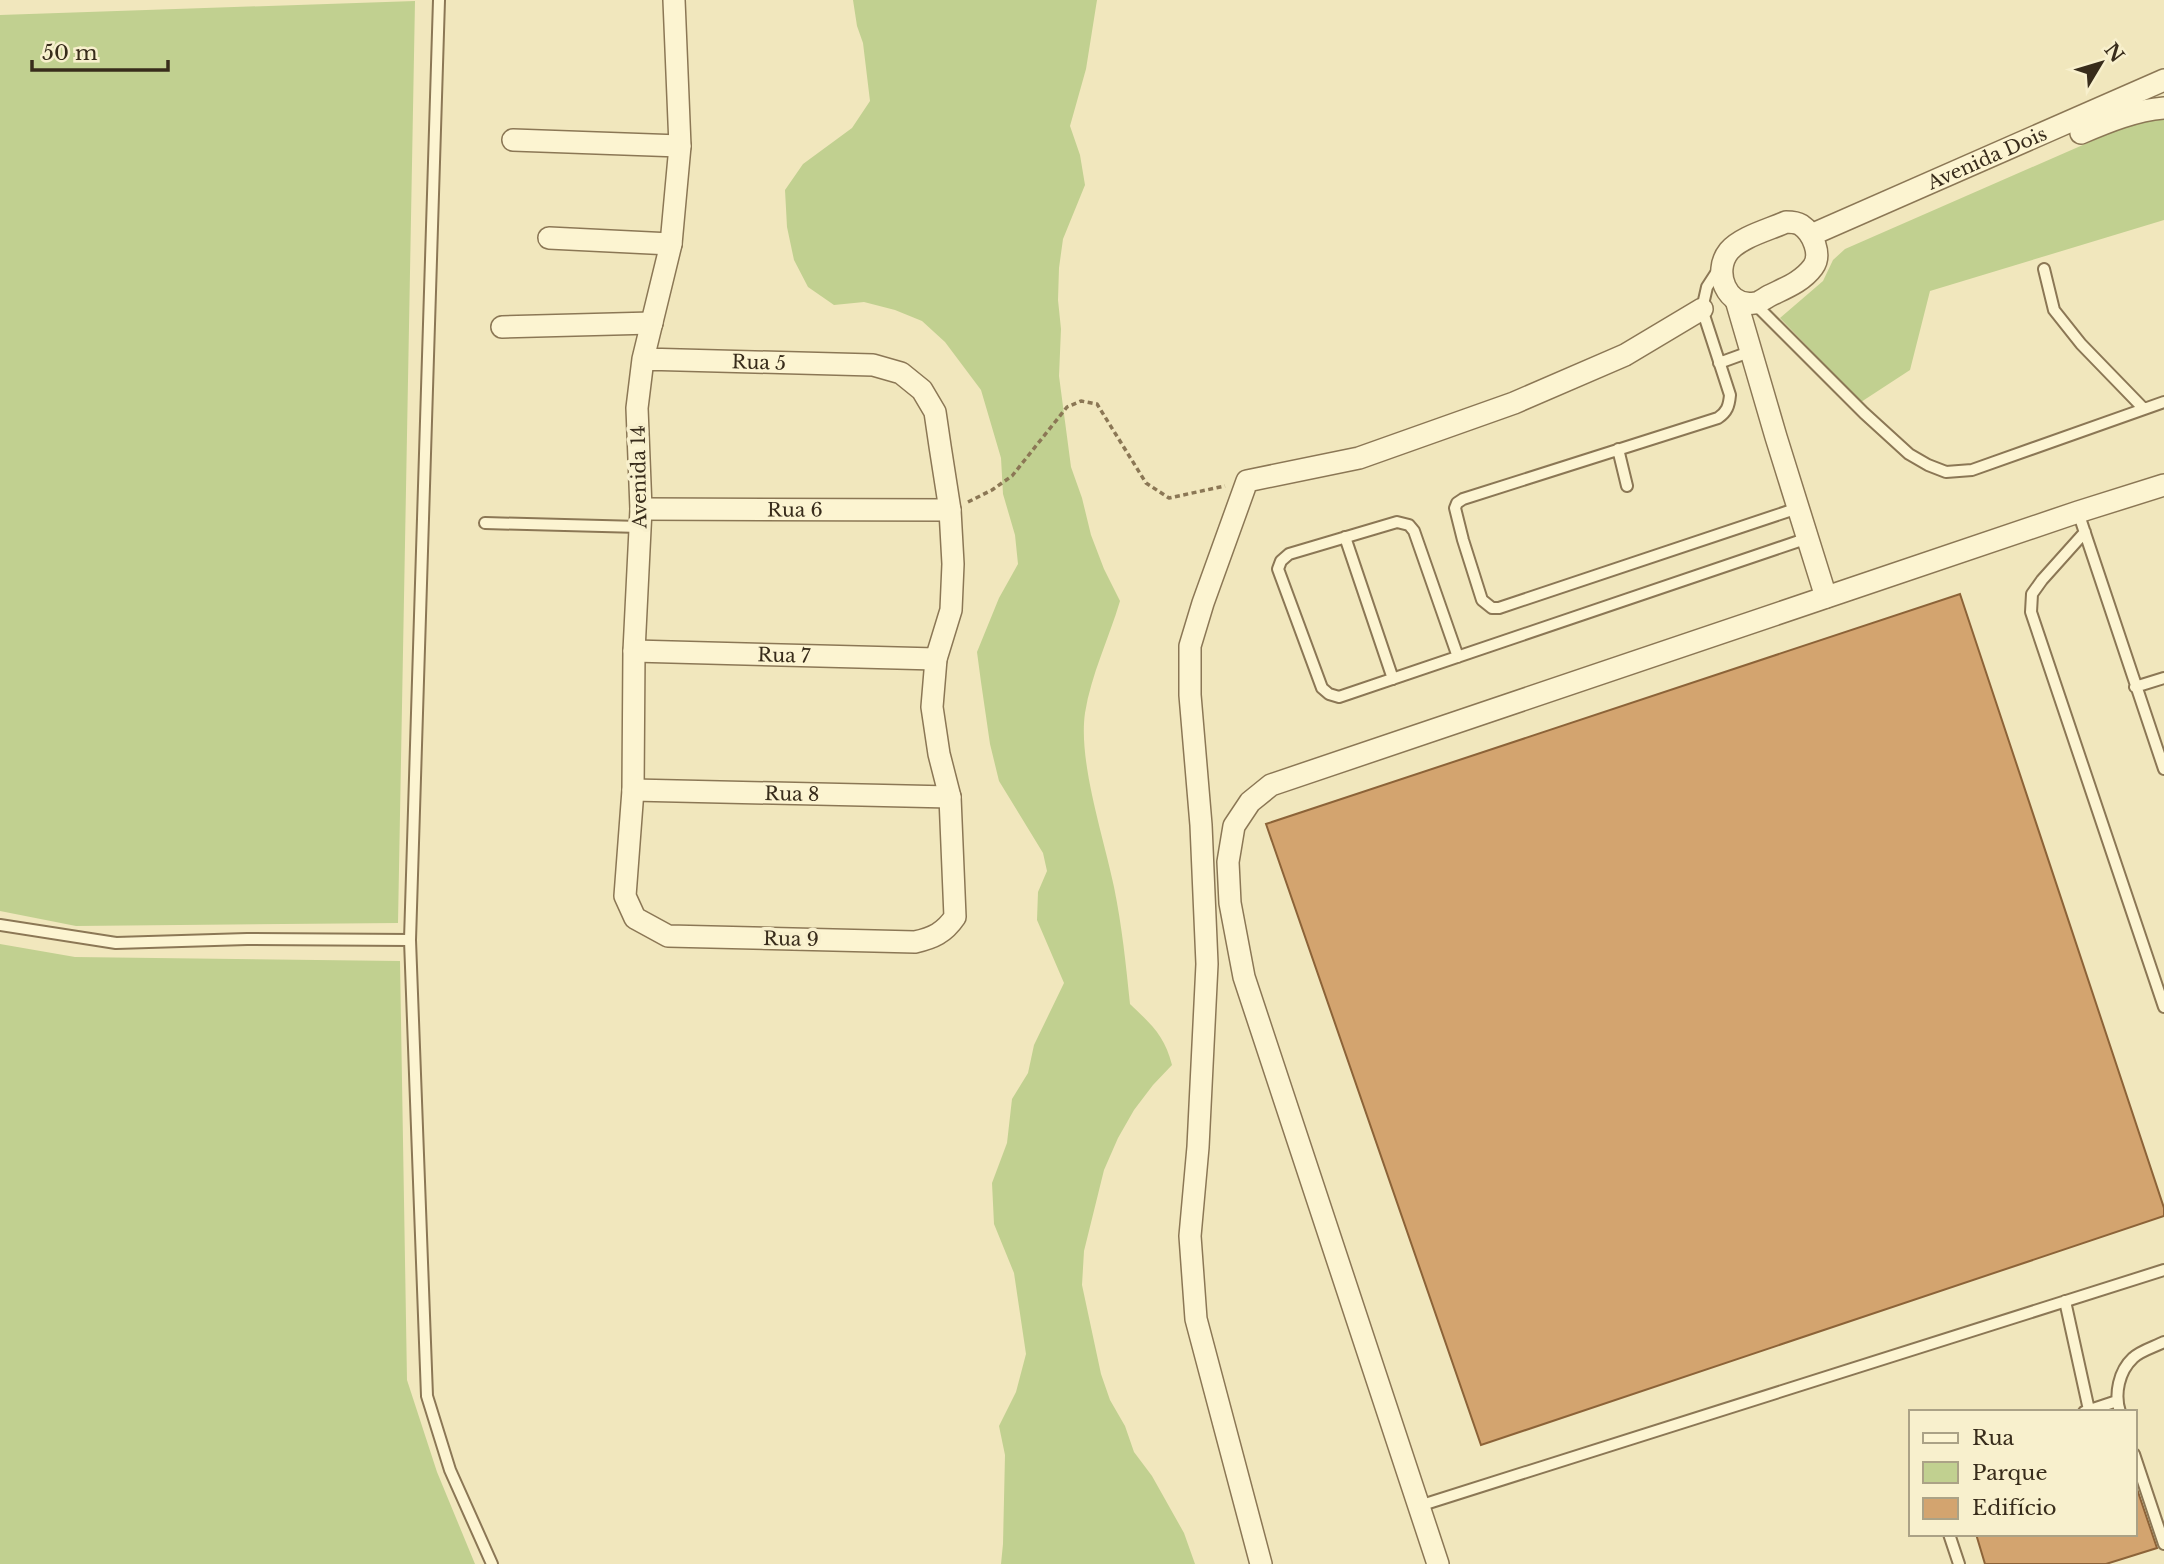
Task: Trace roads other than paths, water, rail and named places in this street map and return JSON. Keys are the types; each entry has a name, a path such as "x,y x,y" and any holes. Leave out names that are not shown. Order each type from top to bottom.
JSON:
{"street":[{"name":"Avenida 14","path":"668,936 635,918 625,896 633,790 634,651 641,518 637,408 643,359 671,244 680,146 674,0"},
{"name":"Avenida Dois","path":"1813,240 2164,80"},
{"name":"Avenida Dois","path":"1813,240 2104,123 2164,108"},
{"path":"513,140 680,146"},
{"path":"1786,222 1802,225 1813,240 1817,255 1815,265 1798,282 1745,302 1728,292 1722,280 1720,267 1727,253 1736,244 1786,222"},
{"path":"550,238 671,244"},
{"path":"1745,302 1752,351 1826,597"},
{"path":"1261,1564 1196,1319 1190,1236 1198,1147 1206,964 1201,824 1190,695 1190,646 1203,603 1247,481 1359,458 1514,403 1625,355 1702,310"},
{"path":"502,327 652,323"},
{"name":"Rua 5","path":"643,359 873,365 901,373 922,390 935,412 950,510 953,564 951,610 936,659 932,707 939,754 950,797 955,917 936,937 915,942"},
{"path":"1438,1564 1244,977 1230,903 1228,862 1234,826 1250,803 1270,785 2164,485"},
{"name":"Rua 6","path":"641,518 950,510"},
{"name":"Rua 7","path":"634,651 936,659"},
{"name":"Rua 8","path":"633,790 950,797"},
{"name":"Rua 9","path":"668,936 915,942"}],"lane":[{"path":"439,0 410,940 426,1396 450,1470 492,1564"},
{"path":"1720,267 1707,287 1702,310 1730,395 1725,414 1457,503 1455,508 1463,540 1482,600 1492,608 1499,608 1798,508"},
{"path":"2044,269 2054,310 2081,344 2144,409"},
{"path":"1745,302 1909,454 1928,466 1946,472 1972,470 2164,402"},
{"path":"1720,363 1752,351"},
{"path":"1618,449 1628,485"},
{"path":"2078,512 2164,769"},
{"path":"485,523 641,518"},
{"path":"1458,657 1414,531 1409,525 1397,522 1289,554 1281,561 1278,569 1322,688 1339,697 1458,657 1808,538"},
{"path":"2085,533 2032,594 2031,612 2164,1007"},
{"path":"1345,537 1393,679"},
{"path":"2136,687 2164,678"},
{"path":"0,925 117,943 247,939 410,940"},
{"path":"1419,1506 2164,1270"},
{"path":"2065,1301 2086,1410"},
{"path":"2092,1410 2118,1406 2119,1380 2124,1368 2134,1356 2164,1342"},
{"path":"2136,1460 2164,1544"},
{"path":"1950,1536 1959,1564"}]}
